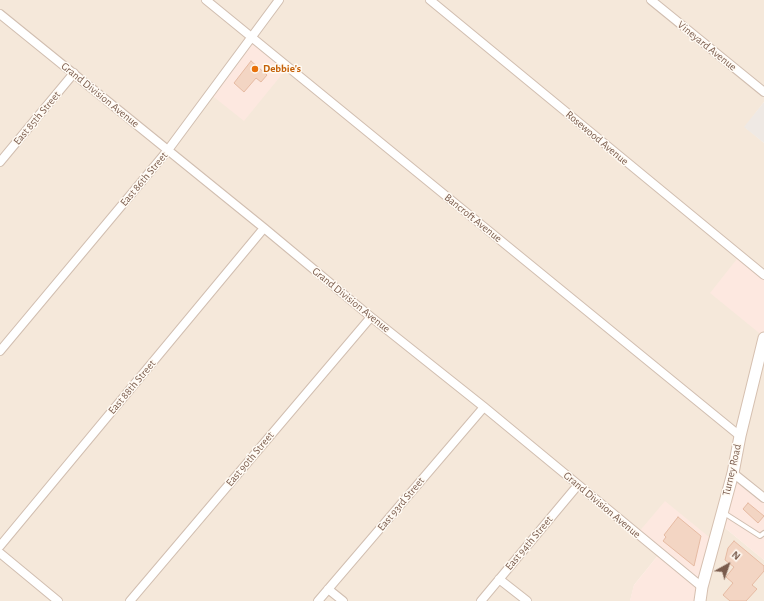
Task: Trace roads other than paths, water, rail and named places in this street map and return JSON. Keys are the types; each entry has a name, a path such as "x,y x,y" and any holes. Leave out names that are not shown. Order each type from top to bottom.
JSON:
{"main road":[{"name":"Turney Road","path":"700,601 702,587 733,473 740,436 764,338"}],"street":[{"name":"Bancroft Avenue","path":"206,0 740,436"},
{"name":"East 86th Street","path":"0,351 168,150 279,0"},
{"name":"Rosewood Avenue","path":"430,0 764,275"},
{"name":"Vineyard Avenue","path":"651,0 764,92"},
{"name":"Grand Division Avenue","path":"0,14 264,228 371,317 484,407 702,587"},
{"name":"East 85th Street","path":"0,162 74,74"},
{"name":"East 88th Street","path":"0,546 264,228"},
{"name":"East 90th Street","path":"130,601 371,317"},
{"name":"East 93rd Street","path":"318,601 484,407"},
{"path":"733,473 764,498"},
{"name":"East 94th Street","path":"481,601 578,485"},
{"path":"0,553 58,601"},
{"path":"499,579 527,601"},
{"path":"328,589 343,601"}],"lane":[{"path":"722,512 760,536 764,533"}],"place":[{"name":"Debbie's","path":"255,69"}]}
